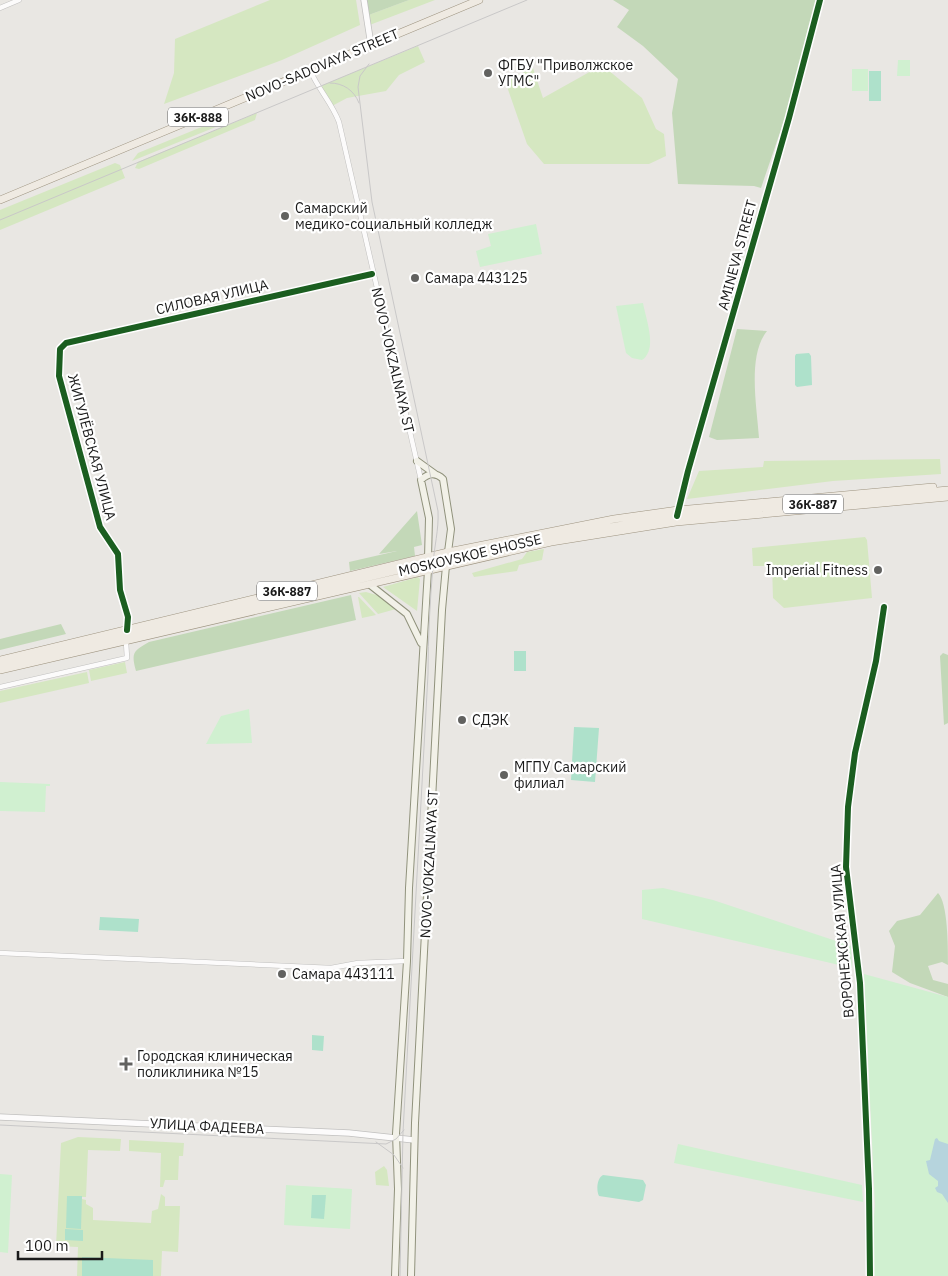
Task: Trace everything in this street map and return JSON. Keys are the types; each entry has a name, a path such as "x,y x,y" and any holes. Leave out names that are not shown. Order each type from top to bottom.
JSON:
{"main road":[{"name":"NOVO-SADOVAYA STREET","path":"0,200 479,0"},
{"path":"417,461 436,474"},
{"path":"421,480 427,475 436,474"},
{"name":"NOVO-VOKZALNAYA ST","path":"411,1276 414,1140 442,619 451,529 443,479 436,474"},
{"name":"NOVO-VOKZALNAYA ST","path":"395,1276 398,1189 396,1137 408,961 428,564 429,518 421,480"},
{"name":"MOSKOVSKOE SHOSSE","path":"0,666 447,559 678,513 948,485"},
{"name":"MOSKOVSKOE SHOSSE","path":"678,513 948,490"},
{"name":"MOSKOVSKOE SHOSSE","path":"447,559 676,522 948,497"},
{"name":"MOSKOVSKOE SHOSSE","path":"0,660 127,636 366,582 428,564"},
{"path":"366,582 407,614 414,624 423,648"},
{"name":"MOSKOVSKOE SHOSSE","path":"0,670 127,636"}],"street":[{"path":"0,8 19,0"},
{"path":"364,0 371,45"},
{"name":"AMINEVA STREET","path":"678,513 820,0"},
{"name":"NOVO-VOKZALNAYA ST","path":"310,70 317,88 335,112 339,122 372,274 381,303 421,480"},
{"name":"СИЛОВАЯ УЛИЦА","path":"60,349 66,343 372,274"},
{"name":"ЖИГУЛЁВСКАЯ УЛИЦА","path":"60,349 59,376 100,527 118,554 120,590 128,617 127,636"},
{"name":"ВОРОНЕЖСКАЯ УЛИЦА","path":"870,1276 869,1193 860,983 846,867 848,807 855,753 876,661 884,607"},
{"path":"0,687 127,658 127,636"},
{"path":"0,953 331,968 358,963 408,961"},
{"name":"УЛИЦА ФАДЕЕВА","path":"0,1117 396,1137 414,1140"}],"green space":[{"path":"270,0 356,0 360,25 282,60 164,104 174,73 175,39"},
{"path":"364,0 409,0 366,16"},
{"path":"409,0 435,0 367,26 366,16"},
{"path":"613,0 820,0 802,68 761,188 754,186 678,184 672,113 678,79 643,46 617,27 629,10"},
{"path":"418,46 425,62 399,75 386,91 347,98 332,106 320,91 323,85"},
{"path":"898,60 910,60 910,76 897,76"},
{"path":"602,65 642,98 656,129 664,134 666,156 649,164 544,164 527,144 505,81 533,68 543,98"},
{"path":"852,69 868,69 868,91 852,91"},
{"path":"869,71 881,71 881,101 869,101"},
{"path":"257,113 255,120 139,169 135,168 138,162"},
{"path":"226,117 228,122 132,161 138,153"},
{"path":"115,163 120,165 125,178 0,230 0,210"},
{"path":"536,224 542,254 480,267 476,251 491,246 488,234"},
{"path":"643,303 650,342 647,355 642,360 632,358 626,353 616,306"},
{"path":"737,329 767,331 757,354 755,368 755,397 759,438 717,440 709,437"},
{"path":"809,353 811,356 812,385 797,387 795,385 795,356 796,354"},
{"path":"940,459 941,474 833,481 687,499 699,471 763,467 764,461"},
{"path":"417,511 422,545 414,547 415,556 350,571 349,562 397,551 379,554"},
{"path":"865,537 867,540 872,598 784,608 773,598 772,566 753,566 752,548"},
{"path":"544,549 542,560 519,565 517,571 474,577 472,573 522,559 527,552"},
{"path":"418,577 420,579 417,611 383,587"},
{"path":"366,592 380,596 396,609 378,614 359,593"},
{"path":"351,595 356,620 136,671 135,653 149,642"},
{"path":"359,597 376,615 362,618"},
{"path":"61,624 66,634 0,650 0,639"},
{"path":"514,651 526,651 526,671 514,671"},
{"path":"943,653 948,655 948,723 944,725 940,656"},
{"path":"125,662 127,673 91,681 89,670"},
{"path":"87,672 89,683 0,703 0,691"},
{"path":"249,709 252,743 206,744 221,716"},
{"path":"574,727 599,728 595,782 571,780"},
{"path":"0,782 50,784 50,786 46,786 45,812 0,811"},
{"path":"663,888 713,900 851,946 852,968 642,919 642,890"},
{"path":"938,893 946,915 948,965 942,962 928,966 933,980 948,984 948,997 910,983 892,972 895,946 889,931 897,921 920,915"},
{"path":"100,917 139,919 138,932 99,930"},
{"path":"864,974 948,997 948,1276 873,1276 872,1241 875,1205"},
{"path":"312,1035 324,1036 323,1051 312,1050"},
{"path":"78,1137 121,1139 120,1151 88,1150 86,1197 82,1197 82,1199 86,1200 86,1204 93,1208 93,1220 151,1223 152,1211 158,1209 161,1194 165,1197 165,1206 180,1206 178,1252 162,1251 161,1276 77,1276 78,1247 56,1246 61,1143"},
{"path":"129,1140 184,1143 183,1156 179,1156 178,1180 165,1180 163,1187 160,1187 161,1153 129,1151"},
{"path":"678,1144 862,1185 863,1202 674,1163"},
{"path":"384,1166 387,1170 389,1186 376,1185 375,1172"},
{"path":"0,1174 12,1175 8,1253 0,1252"},
{"path":"603,1175 643,1180 646,1185 643,1200 639,1202 599,1196 598,1184 599,1179"},
{"path":"286,1185 352,1189 350,1229 284,1225"},
{"path":"312,1195 326,1195 324,1219 311,1218"},
{"path":"67,1196 82,1196 81,1229 66,1228"},
{"path":"65,1229 83,1230 83,1241 65,1240"},
{"path":"82,1257 153,1260 153,1276 82,1276"}],"water":[{"path":"937,1138 939,1141 948,1144 948,1203 942,1194 937,1192 935,1188 938,1186 938,1181 929,1174 926,1161 930,1160 935,1139"}],"tram line":[{"path":"0,220 527,0"},
{"path":"369,64 360,76 358,87 372,202 438,511 430,606 403,1132 400,1276"},
{"path":"330,83 339,84 347,88 354,94 359,103"},
{"path":"0,1125 386,1144 396,1139 404,1130"},
{"path":"376,1142 394,1155 403,1168"}],"cycle path":[{"path":"677,516 688,471 789,118 820,0"},
{"path":"127,630 128,617 120,590 118,554 100,527 59,376 60,349 66,343 372,274"},
{"path":"870,1276 869,1189 860,983 846,867 848,807 855,753 876,661 884,607"}],"place":[{"name":"ФГБУ \"Приволжское УГМС\"","path":"488,73"},
{"name":"Самарский медико-социальный колледж","path":"285,216"},
{"name":"Самара 443125","path":"415,278"},
{"name":"Imperial Fitness","path":"878,570"},
{"name":"СДЭК","path":"462,720"},
{"name":"МГПУ Самарский филиал","path":"504,775"},
{"name":"Самара 443111","path":"282,974"},
{"name":"Городская клиническая поликлиника №15","path":"126,1064"}]}
